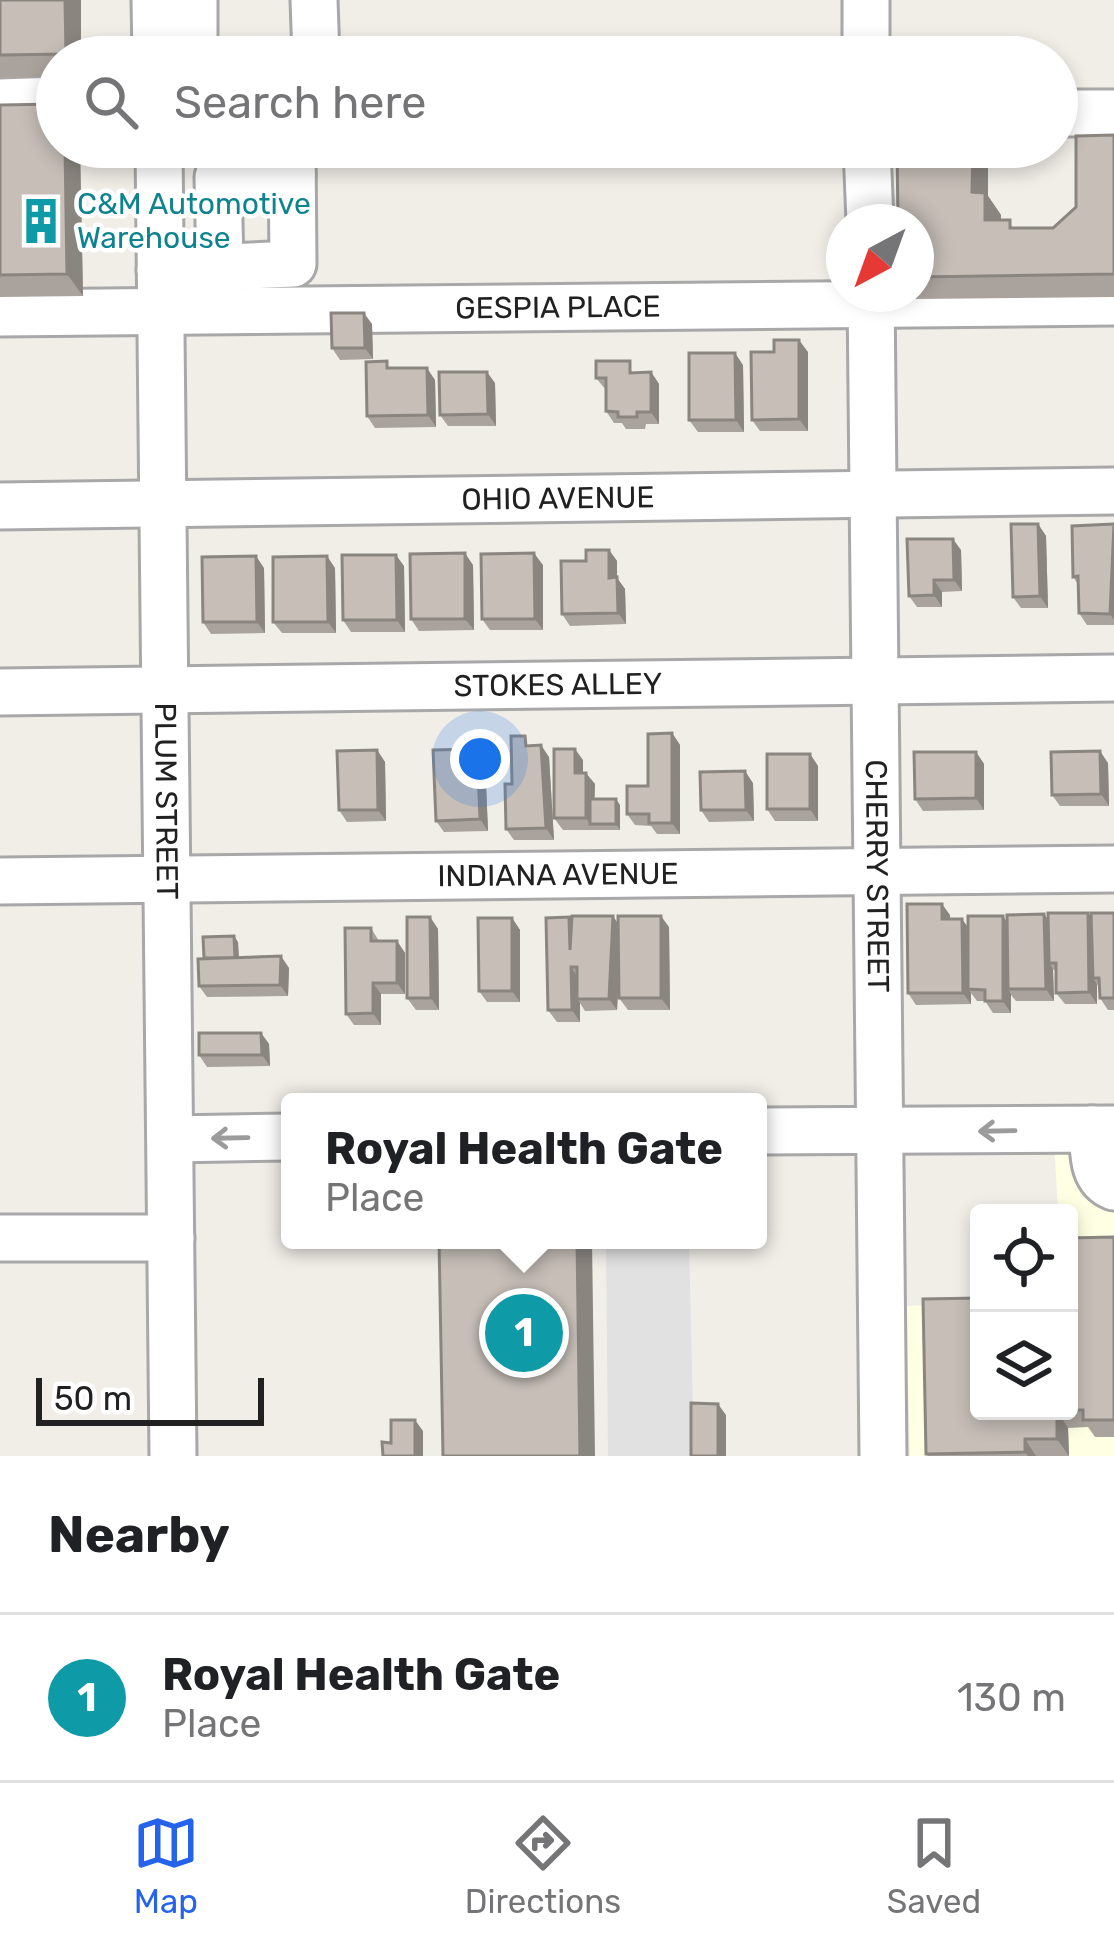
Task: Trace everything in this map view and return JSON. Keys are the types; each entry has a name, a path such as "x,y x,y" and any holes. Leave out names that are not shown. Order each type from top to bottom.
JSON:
{"street":[{"path":"314,0 315,36"},
{"path":"866,0 866,36"},
{"path":"0,102 36,101"},
{"path":"1078,113 1114,113"},
{"name":"PLUM STREET","path":"159,168 172,1456"},
{"path":"220,267 218,177 257,168"},
{"path":"160,292 220,267 293,264 292,168"},
{"path":"868,168 869,204"},
{"name":"GESPIA PLACE","path":"0,313 160,292 826,299"},
{"name":"GESPIA PLACE","path":"934,301 1114,302"},
{"name":"CHERRY STREET","path":"871,312 883,1456"},
{"name":"OHIO AVENUE","path":"0,506 1114,491"},
{"name":"STOKES ALLEY","path":"0,692 1114,678"},
{"name":"INDIANA AVENUE","path":"0,881 1114,869"},
{"path":"767,1131 1103,1129 1096,1172 1114,1187"},
{"path":"171,1139 281,1137"},
{"path":"0,1238 171,1238"}],"shaded area":[{"path":"1114,1140 1114,1456 910,1456 906,1306 970,1304 970,1420 1078,1420 1078,1204 1058,1204 1054,1141"},
{"path":"606,1249 689,1249 694,1456 608,1456"}],"building":[{"path":"0,0 65,0 66,36 36,36 36,54 0,55"},
{"name":"C&M Automotive Warehouse","path":"36,104 36,168 65,168 67,274 0,275 0,105"},
{"path":"1114,135 1114,274 934,277 934,204 898,204 897,168 973,168 972,192 985,193 985,220 1010,220 1010,228 1053,228 1076,207 1078,136"},
{"path":"331,313 364,313 365,348 332,348"},
{"path":"774,340 799,340 799,419 752,420 751,352 774,352"},
{"path":"689,353 735,353 736,420 689,420"},
{"path":"387,361 387,368 427,368 428,415 367,416 366,362"},
{"path":"596,361 630,361 630,373 651,372 651,412 618,417 618,412 606,411 606,378 596,378"},
{"path":"439,372 487,372 488,414 440,415"},
{"path":"1011,524 1038,524 1040,596 1013,597"},
{"path":"1114,524 1110,614 1079,613 1072,526"},
{"path":"907,539 953,539 954,580 934,580 934,595 909,596"},
{"path":"586,550 609,550 609,578 617,577 618,613 562,614 561,561 586,561"},
{"path":"465,553 465,619 411,619 410,554"},
{"path":"534,553 535,619 482,619 481,554"},
{"path":"342,555 396,555 397,620 343,620"},
{"path":"256,556 257,622 203,622 202,557"},
{"path":"327,556 328,622 273,622 273,557"},
{"path":"672,733 672,823 649,823 649,814 627,814 627,786 648,786 648,734"},
{"path":"511,736 525,736 526,746 541,745 546,828 506,829"},
{"path":"477,749 480,819 436,821 433,750"},
{"path":"554,749 575,749 575,773 586,773 586,818 554,818"},
{"path":"377,750 378,810 339,810 337,751"},
{"path":"1100,751 1101,794 1052,795 1051,752"},
{"path":"914,752 976,752 976,798 915,799"},
{"path":"767,754 810,754 810,809 767,809"},
{"path":"745,771 746,810 701,810 700,772"},
{"path":"590,799 616,799 616,824 590,824"},
{"path":"907,904 942,904 942,919 962,919 963,993 908,993"},
{"path":"1048,913 1088,913 1089,992 1056,993 1056,963 1049,963"},
{"path":"1091,913 1114,913 1114,998 1100,998 1099,978 1093,978"},
{"path":"1044,914 1046,989 1008,989 1007,915"},
{"path":"572,916 613,916 609,999 577,999 577,967 571,967 572,1010 548,1010 546,918 569,917 570,950"},
{"path":"618,916 661,916 661,998 619,998"},
{"path":"968,916 1003,916 1003,1001 985,1001 985,990 968,989"},
{"path":"407,917 430,917 431,998 407,998"},
{"path":"478,918 512,918 512,991 479,991"},
{"path":"345,928 371,928 371,941 397,941 397,983 373,983 373,1013 346,1014"},
{"path":"234,936 235,958 204,958 203,937"},
{"path":"281,956 280,985 199,986 198,959"},
{"path":"199,1033 261,1033 262,1055 199,1055"},
{"path":"1114,1237 1114,1420 1083,1420 1083,1410 1078,1410 1078,1238"},
{"path":"439,1249 577,1249 580,1456 443,1456"},
{"path":"970,1298 970,1420 1057,1420 1057,1439 1025,1439 1025,1452 926,1454 923,1299"},
{"path":"691,1403 718,1404 718,1456 691,1456"},
{"path":"391,1420 415,1420 415,1456 383,1456 382,1442 391,1443"}],"place":[{"name":"C&M Automotive Warehouse","path":"41,221"},
{"name":"Royal Health Gate","path":"524,1333"}]}
